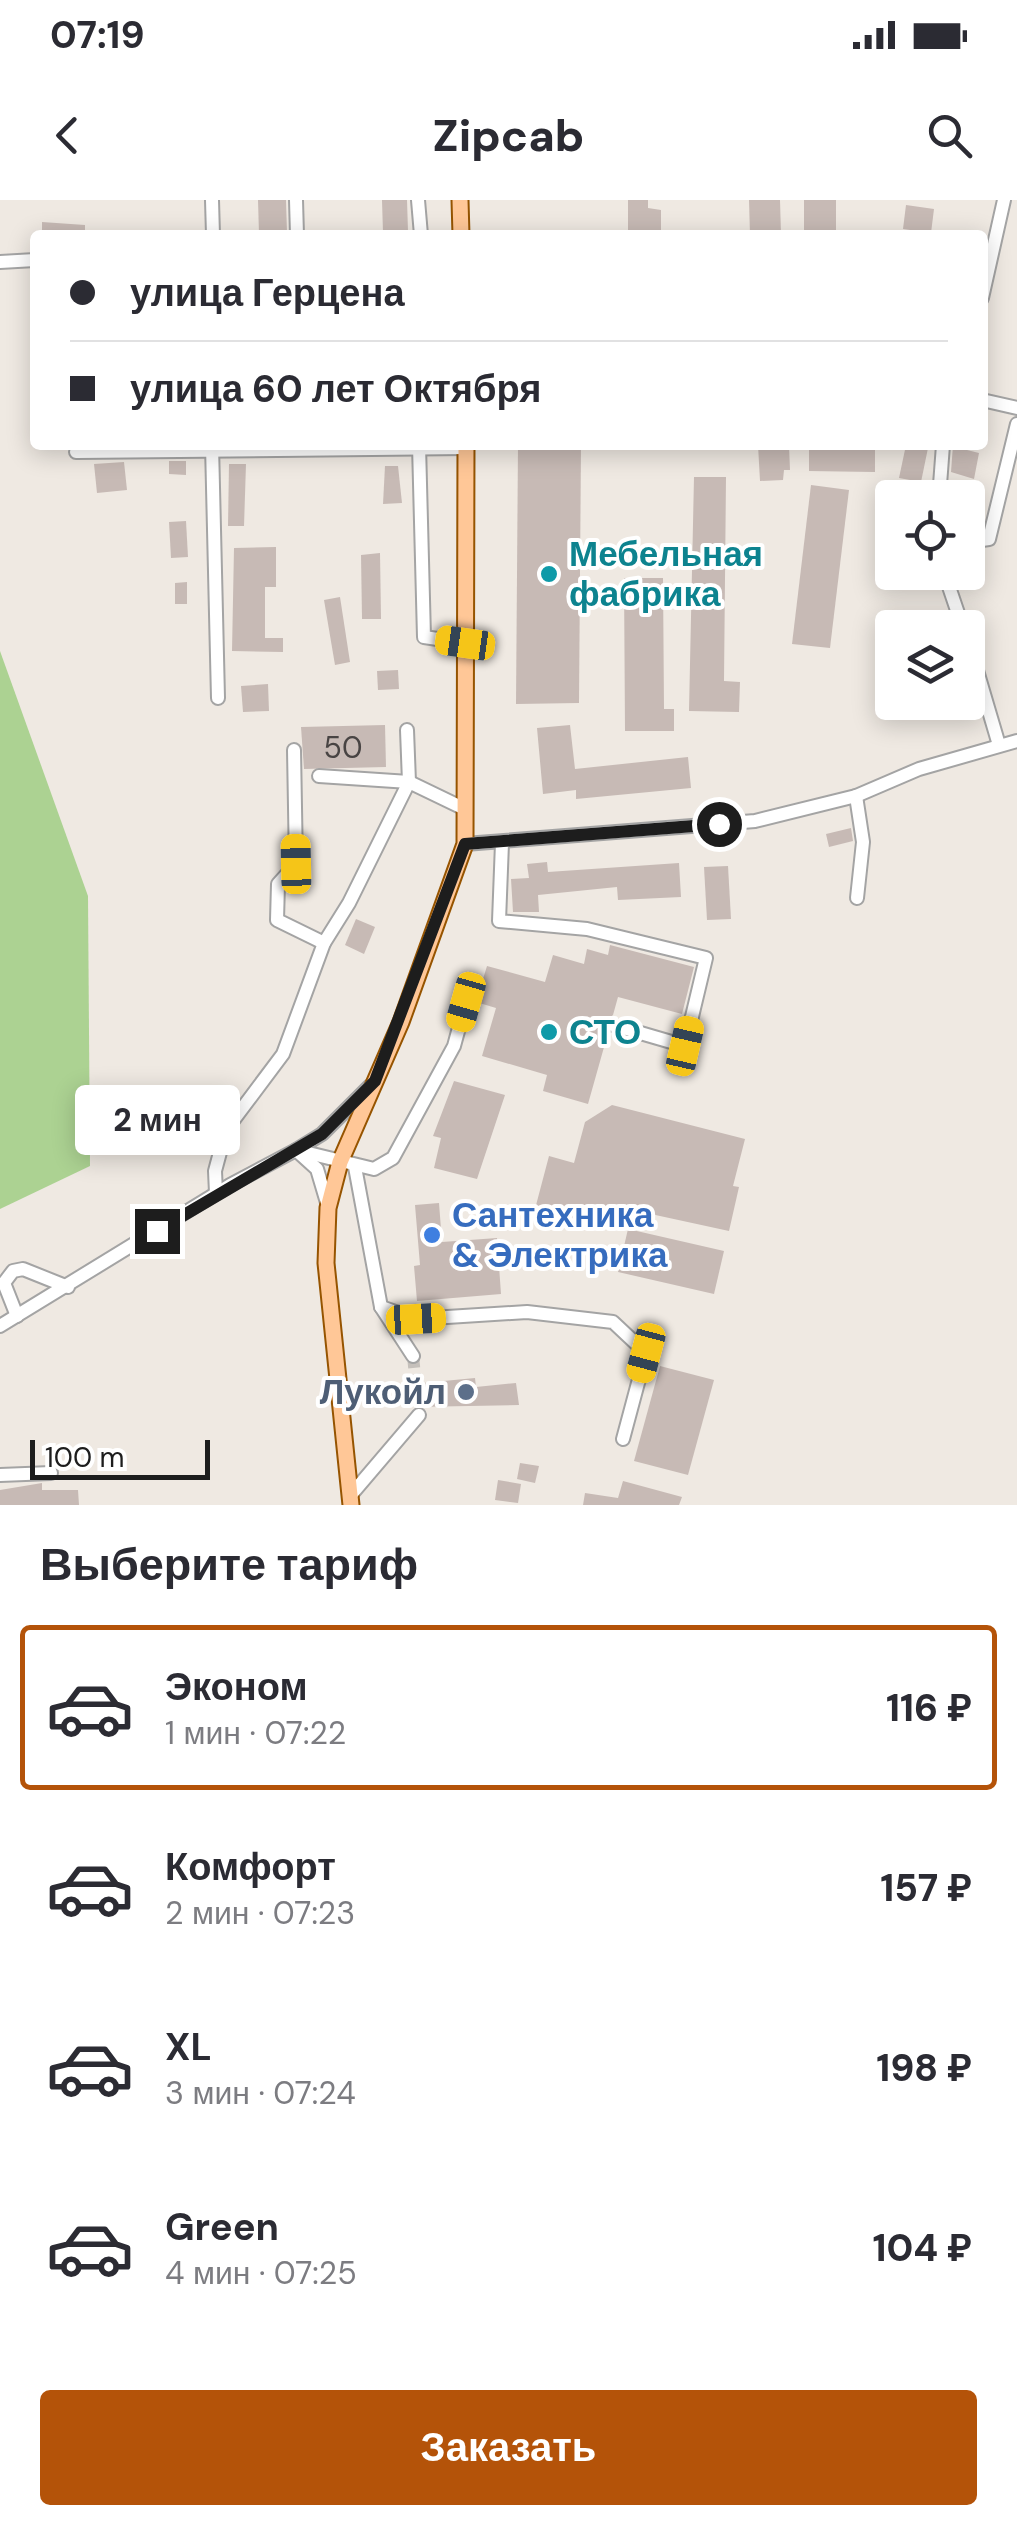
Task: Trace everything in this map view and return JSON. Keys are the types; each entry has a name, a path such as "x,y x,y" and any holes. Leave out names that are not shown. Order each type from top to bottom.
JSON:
{"main road":[{"path":"460,200 461,230"},
{"path":"351,1500 326,1262 328,1208 348,1164 375,1081 465,844 466,450"}],"street":[{"path":"212,200 213,230"},
{"path":"296,200 297,230"},
{"path":"418,200 421,230"},
{"path":"988,271 1004,200"},
{"path":"0,262 30,260"},
{"path":"988,401 1017,408"},
{"path":"985,540 989,540 1017,424"},
{"path":"76,452 121,450"},
{"path":"212,450 218,698"},
{"path":"419,450 424,637 465,643"},
{"path":"940,480 943,450"},
{"path":"985,698 999,746"},
{"path":"216,1194 215,1171 226,1130 283,1054 324,943 349,904 409,782 406,730"},
{"path":"465,844 755,821 856,796 920,769 1017,741"},
{"path":"294,750 296,864 278,884 277,920 324,943"},
{"path":"319,776 409,782 465,809"},
{"path":"856,796 863,842 857,898"},
{"path":"502,843 499,921 587,930 706,958 685,1046 614,1024"},
{"path":"296,1150 374,1169 392,1158 454,1046 466,1002"},
{"path":"0,1326 322,1134 375,1081"},
{"path":"296,1150 318,1169 328,1208"},
{"path":"348,1164 381,1307 413,1356"},
{"path":"17,1316 4,1283 13,1271 23,1270 68,1287"},
{"path":"381,1307 416,1319 528,1312 613,1322 646,1353 623,1440"},
{"path":"351,1500 419,1415"},
{"path":"0,1475 51,1473"}],"green space":[{"path":"0,651 88,896 90,1166 0,1209"}],"building":[{"path":"258,200 286,200 287,230 259,230"},
{"path":"382,200 407,200 408,230 383,230"},
{"path":"628,200 648,200 648,208 661,210 661,230 628,230"},
{"path":"749,200 780,200 781,230 750,230"},
{"path":"804,200 836,200 836,230 804,230"},
{"path":"906,205 934,209 931,230 903,229"},
{"path":"42,222 85,225 85,230 42,230"},
{"name":"Мебельная фабрика","path":"518,450 581,450 579,703 516,704"},
{"path":"758,450 789,450 790,470 784,470 783,480 760,481"},
{"path":"809,450 875,450 875,472 809,471"},
{"path":"905,450 928,450 921,480 899,478"},
{"path":"953,450 979,453 974,479 951,472"},
{"path":"169,461 186,461 186,475 169,474"},
{"path":"124,462 127,490 97,493 94,464"},
{"path":"229,464 246,464 244,526 228,526"},
{"path":"385,466 398,466 402,503 383,504"},
{"path":"694,477 726,477 724,681 740,682 739,712 689,711"},
{"path":"811,485 849,490 830,648 792,644"},
{"path":"186,521 188,557 171,558 169,522"},
{"path":"276,547 276,587 265,587 265,638 283,638 283,652 232,651 234,548"},
{"path":"380,553 381,619 362,619 361,555"},
{"path":"624,578 663,578 664,709 674,709 674,731 625,731"},
{"path":"187,582 187,604 175,604 175,583"},
{"path":"340,597 350,662 335,665 324,600"},
{"path":"398,670 399,689 378,690 377,671"},
{"path":"268,684 269,711 243,712 241,686"},
{"path":"385,725 386,767 304,769 301,727"},
{"path":"570,725 575,769 688,757 691,788 576,799 576,790 543,794 537,728"},
{"path":"851,828 853,841 829,847 826,834"},
{"path":"547,862 548,872 679,863 681,897 618,900 617,887 538,895 539,912 513,912 511,879 529,878 527,864"},
{"path":"728,866 731,919 707,920 704,867"},
{"path":"356,919 375,927 364,954 345,945"},
{"name":"СТО","path":"610,945 694,967 682,1014 618,997 613,1015 603,1023 608,1033 588,1104 543,1091 547,1075 482,1056 496,1008 476,1002 487,966 545,982 553,955 584,964 587,949 608,955"},
{"path":"454,1081 505,1095 477,1179 434,1168 441,1138 433,1136"},
{"path":"612,1105 745,1139 733,1186 739,1187 729,1231 614,1206 608,1228 535,1209 549,1156 574,1163 585,1122"},
{"path":"439,1203 442,1242 497,1238 501,1294 417,1301 414,1266 420,1265 415,1205"},
{"path":"628,1229 724,1251 714,1294 618,1272"},
{"path":"660,1366 714,1380 688,1475 634,1461"},
{"path":"475,1378 476,1387 516,1383 519,1405 414,1407 412,1384"},
{"path":"520,1463 539,1466 535,1483 517,1479"},
{"path":"498,1480 521,1484 518,1503 495,1500"},
{"path":"623,1481 682,1497 679,1505 583,1505 585,1493 618,1498"},
{"path":"42,1483 42,1490 78,1490 79,1505 0,1505 0,1490"}],"tunnel":[{"path":"413,1356 419,1415"}],"place":[{"name":"Мебельная фабрика","path":"549,574"},
{"name":"СТО","path":"549,1032"},
{"name":"Сантехника & Электрика","path":"432,1235"},
{"name":"Лукойл","path":"466,1392"}],"route":[{"path":"157,1231 322,1134 375,1081 401,1022 465,844 719,824"}]}
